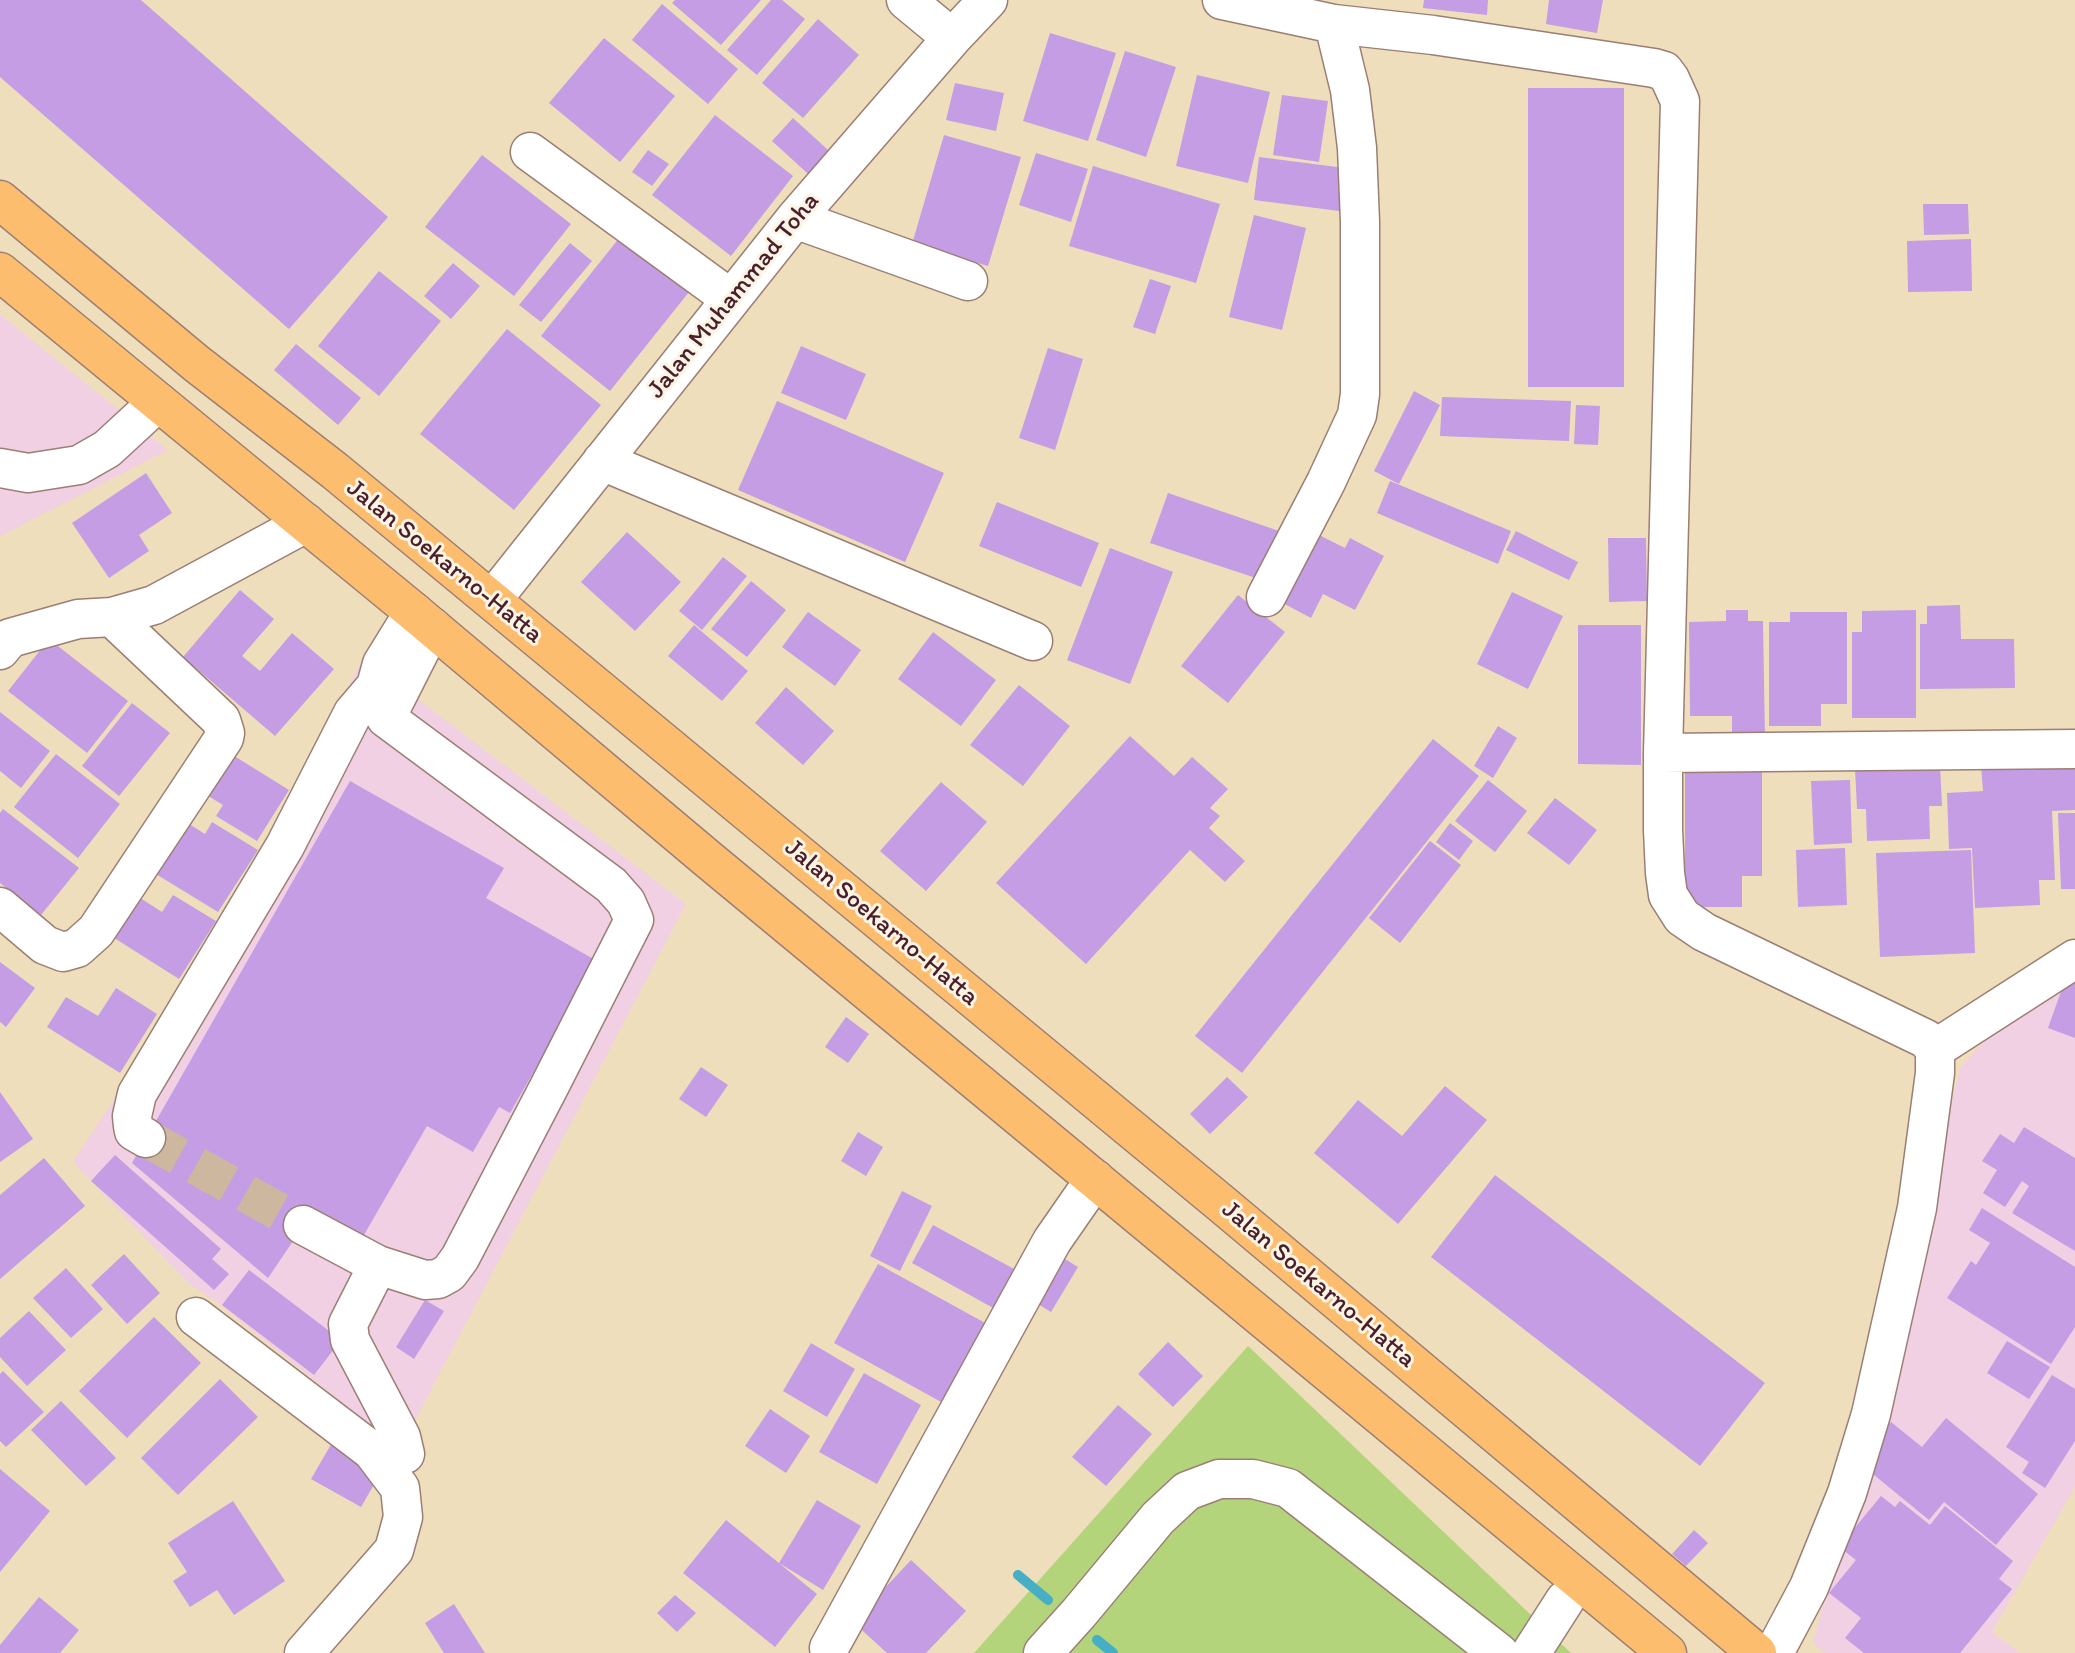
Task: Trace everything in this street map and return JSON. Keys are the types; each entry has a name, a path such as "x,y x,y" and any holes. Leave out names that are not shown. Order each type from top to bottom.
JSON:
{"highway":[{"name":"Jalan Soekarno-Hatta","path":"0,200 197,364 335,471 492,600 1223,1205 1757,1653"},
{"path":"0,272 423,619 868,992 1667,1653"},
{"path":"158,402 197,364"},
{"path":"868,992 905,944"}],"street":[{"path":"906,0 952,38"},
{"name":"Jalan Muhammad Toha","path":"492,600 794,219 988,0"},
{"path":"1222,0 1334,24 1433,35 1654,68 1664,71 1680,102 1663,753 1665,873 1668,895 1682,917 1704,932 1926,1039 1936,1049 1936,1073 1917,1208 1871,1414 1847,1493 1809,1587 1774,1653"},
{"path":"1266,597 1326,482 1357,415 1360,394 1357,148 1350,90 1334,24"},
{"path":"530,152 731,299"},
{"path":"794,219 968,281"},
{"path":"0,468 29,473 79,465 107,449 158,402"},
{"path":"602,461 1033,640"},
{"path":"0,650 10,638 78,619 112,617 155,605 306,523"},
{"path":"0,907 45,945 63,952 77,948 96,931 224,738 221,720 112,617"},
{"path":"146,1138 134,1131 132,1116 137,1094 285,846 353,713 388,686 423,619"},
{"path":"303,1225 378,1265 425,1280 438,1279 449,1273 460,1258 550,1087 634,920 626,902 611,885 388,686"},
{"path":"1663,753 2075,749"},
{"path":"1936,1049 2075,959"},
{"path":"829,1648 1052,1241 1095,1179"},
{"path":"378,1265 348,1324 350,1340 401,1437 389,1452"},
{"path":"196,1317 389,1452 400,1488 403,1517 394,1550 304,1653"},
{"path":"1043,1653 1158,1518 1187,1491 1219,1479 1253,1479 1289,1488 1499,1653"},
{"path":"1531,1653 1565,1600"}],"shaded area":[{"path":"0,314 168,450 0,536"},
{"path":"363,657 686,904 400,1449 218,1303 187,1282 73,1162 247,897"},
{"path":"2075,949 2075,1487 1992,1632 2020,1653 1825,1653 1813,1643 1961,1066"}],"green space":[{"path":"1248,1346 1571,1653 974,1653"}],"building":[{"path":"0,0 141,0 388,217 289,329 0,77"},
{"path":"675,0 761,0 721,45 672,3"},
{"path":"771,0 782,0 805,19 757,75 727,50"},
{"path":"1424,0 1488,0 1487,15 1423,8"},
{"path":"1549,0 1603,0 1597,33 1546,24"},
{"path":"662,4 738,69 708,104 632,40"},
{"path":"818,19 859,55 803,118 762,83"},
{"path":"1050,33 1116,53 1088,141 1023,121"},
{"path":"604,38 675,96 620,162 549,103"},
{"path":"1125,51 1176,67 1146,157 1096,140"},
{"path":"1197,75 1270,92 1248,183 1176,166"},
{"path":"955,83 1004,93 996,131 946,120"},
{"path":"1528,88 1624,88 1624,387 1528,387"},
{"path":"1282,95 1328,101 1319,162 1273,155"},
{"path":"715,115 793,176 731,256 652,195"},
{"path":"793,118 838,159 817,182 772,141"},
{"path":"944,135 1021,157 988,266 912,244"},
{"path":"648,150 669,164 652,186 632,172"},
{"path":"1036,153 1088,169 1071,222 1019,205"},
{"path":"482,155 571,224 514,296 425,227"},
{"path":"1259,157 1345,168 1339,211 1254,200"},
{"path":"1093,166 1220,204 1196,283 1069,246"},
{"path":"1923,204 1968,204 1969,234 1924,235"},
{"path":"1254,215 1306,228 1282,330 1229,317"},
{"path":"620,237 689,292 610,391 541,336"},
{"path":"1971,239 1972,291 1908,292 1907,241"},
{"path":"570,243 592,261 541,322 519,305"},
{"path":"453,263 480,286 451,319 424,296"},
{"path":"379,271 441,321 379,396 318,346"},
{"path":"1150,279 1171,286 1155,334 1133,327"},
{"path":"507,329 601,405 514,510 420,434"},
{"path":"296,344 361,398 338,425 274,370"},
{"path":"801,346 866,374 846,420 781,393"},
{"path":"1048,348 1083,359 1055,450 1019,438"},
{"path":"1414,391 1440,405 1399,484 1374,471"},
{"path":"1442,397 1571,401 1569,441 1440,436"},
{"path":"777,401 944,473 905,562 738,490"},
{"path":"1576,405 1600,406 1598,445 1574,444"},
{"path":"146,473 172,513 139,535 149,551 109,578 72,523"},
{"path":"1390,481 1511,531 1498,564 1377,513"},
{"path":"1168,493 1282,532 1265,581 1150,543"},
{"path":"997,502 1099,543 1081,587 979,546"},
{"path":"1311,531 1345,548 1350,538 1384,556 1355,610 1323,594 1311,618 1275,599"},
{"path":"1516,531 1578,562 1569,580 1506,550"},
{"path":"627,532 681,582 635,631 581,582"},
{"path":"1608,538 1646,538 1647,601 1609,602"},
{"path":"1110,548 1173,572 1130,684 1067,660"},
{"path":"723,557 747,576 702,630 679,611"},
{"path":"751,581 786,610 747,657 711,629"},
{"path":"240,590 274,619 242,656 260,671 292,633 334,669 275,736 183,657"},
{"path":"1512,592 1563,616 1528,689 1477,664"},
{"path":"1238,595 1285,632 1228,703 1181,666"},
{"path":"1960,605 1961,639 2014,639 2015,688 1920,689 1920,624 1927,624 1927,606"},
{"path":"1726,610 1748,610 1748,621 1763,621 1765,740 1732,741 1732,716 1690,716 1689,622 1726,621"},
{"path":"1916,610 1916,718 1852,718 1852,632 1862,632 1862,611"},
{"path":"808,612 861,650 835,686 782,647"},
{"path":"1790,612 1847,612 1847,704 1821,704 1821,726 1769,726 1769,622 1790,622"},
{"path":"694,625 748,671 722,701 668,656"},
{"path":"1578,625 1641,625 1641,765 1578,764"},
{"path":"933,632 996,680 961,726 898,679"},
{"path":"49,639 128,701 87,753 8,691"},
{"path":"1019,685 1070,726 1023,786 970,745"},
{"path":"786,687 834,731 803,765 755,723"},
{"path":"132,703 170,733 119,796 82,766"},
{"path":"0,712 50,751 21,788 0,771"},
{"path":"1498,726 1517,738 1493,778 1474,766"},
{"path":"1130,736 1174,776 1192,757 1228,789 1210,808 1220,816 1209,828 1245,861 1225,882 1190,850 1086,964 996,883"},
{"path":"1433,739 1479,776 1242,1073 1195,1036"},
{"path":"223,749 289,790 257,841 216,816 223,805 197,789"},
{"path":"56,754 120,804 78,858 14,807"},
{"path":"2075,763 2075,810 2052,811 2055,880 2039,880 2040,905 1975,908 1972,848 1949,849 1947,793 1983,791 1981,766"},
{"path":"1940,765 1942,806 1929,806 1930,839 1867,841 1866,809 1857,809 1855,768"},
{"path":"1685,769 1762,769 1762,876 1742,876 1742,907 1685,907"},
{"path":"1488,780 1527,811 1495,852 1455,821"},
{"path":"1850,780 1852,843 1814,845 1811,781"},
{"path":"350,781 504,868 486,898 597,961 510,1113 499,1107 473,1152 427,1126 361,1240 312,1213 268,1278 132,1163"},
{"path":"941,782 987,822 926,891 880,851"},
{"path":"1555,798 1597,830 1569,865 1527,833"},
{"path":"3,809 79,868 41,915 0,883 0,813"},
{"path":"2058,813 2075,813 2075,889 2061,889"},
{"path":"178,817 205,834 212,822 258,850 218,912 146,868"},
{"path":"1450,823 1473,841 1459,860 1436,842"},
{"path":"1430,841 1461,865 1400,943 1369,918"},
{"path":"1845,848 1847,905 1798,907 1796,850"},
{"path":"1971,850 1975,953 1880,957 1876,853"},
{"path":"134,894 162,912 173,895 216,921 179,979 108,934"},
{"path":"0,962 35,988 6,1027 0,1022"},
{"path":"2068,972 2075,975 2075,1038 2048,1028"},
{"path":"116,988 157,1014 120,1073 47,1027 66,997 98,1016"},
{"path":"846,1017 869,1034 848,1063 825,1047"},
{"path":"701,1067 728,1085 706,1117 679,1099"},
{"path":"1227,1077 1248,1097 1210,1134 1190,1114"},
{"path":"1445,1086 1487,1120 1398,1224 1314,1153 1358,1100 1402,1136"},
{"path":"0,1092 33,1139 0,1162"},
{"path":"2024,1127 2075,1158 2075,1251 2012,1213 2029,1186 2022,1181 2005,1207 1983,1193 1997,1170 1982,1161 2000,1134 2014,1143"},
{"path":"858,1132 883,1147 866,1176 841,1161"},
{"path":"115,1155 221,1249 212,1259 229,1274 214,1290 91,1181"},
{"path":"44,1158 85,1206 0,1279 0,1195"},
{"path":"1495,1175 1765,1383 1700,1466 1431,1257"},
{"path":"902,1191 932,1206 900,1271 870,1256"},
{"path":"1982,1208 2075,1267 2075,1327 2051,1364 1947,1298 1971,1261 1976,1265 1990,1243 1969,1230"},
{"path":"933,1225 1016,1270 995,1309 912,1263"},
{"path":"1055,1253 1078,1267 1051,1312 1028,1298"},
{"path":"124,1254 160,1293 127,1324 91,1285"},
{"path":"878,1264 987,1324 943,1403 834,1343"},
{"path":"66,1268 103,1309 71,1338 33,1298"},
{"path":"249,1270 341,1340 314,1375 222,1305"},
{"path":"425,1300 444,1311 414,1359 396,1347"},
{"path":"29,1311 66,1350 27,1386 0,1357 0,1338"},
{"path":"154,1317 201,1363 127,1438 79,1391"},
{"path":"2007,1341 2050,1367 2029,1399 1987,1373"},
{"path":"1168,1342 1203,1376 1173,1407 1138,1374"},
{"path":"811,1343 855,1369 827,1417 783,1391"},
{"path":"3,1371 44,1412 6,1447 0,1441 0,1374"},
{"path":"864,1373 921,1405 877,1484 819,1452"},
{"path":"2052,1375 2075,1389 2075,1441 2045,1488 2022,1473 2029,1462 2006,1447"},
{"path":"220,1379 258,1417 178,1495 141,1458"},
{"path":"61,1401 116,1458 86,1486 31,1430"},
{"path":"1118,1405 1152,1434 1106,1486 1072,1457"},
{"path":"770,1409 810,1436 786,1473 745,1446"},
{"path":"1946,1418 2038,1494 1996,1545 1944,1502 1929,1520 1857,1461 1891,1422 1922,1447"},
{"path":"333,1441 383,1469 361,1507 311,1479"},
{"path":"0,1469 50,1511 0,1572"},
{"path":"1881,1496 1895,1507 1900,1501 1930,1525 1945,1506 2013,1561 1999,1579 2012,1589 1960,1653 1864,1653 1845,1638 1861,1618 1829,1593 1856,1560 1839,1547"},
{"path":"817,1500 861,1526 823,1590 779,1563"},
{"path":"233,1501 285,1581 234,1615 217,1590 190,1607 173,1581 187,1572 168,1543"},
{"path":"726,1520 817,1594 775,1647 683,1573"},
{"path":"1694,1530 1708,1543 1686,1566 1672,1554"},
{"path":"911,1560 966,1611 926,1653 887,1653 853,1622"},
{"path":"675,1595 696,1613 677,1632 657,1613"},
{"path":"39,1597 79,1630 60,1653 0,1653 0,1645"},
{"path":"454,1604 485,1653 444,1653 425,1623"}],"waterway":[{"path":"1018,1575 1048,1600"},
{"path":"1097,1640 1113,1653"}],"tunnel":[{"path":"146,1138 303,1225"}]}
